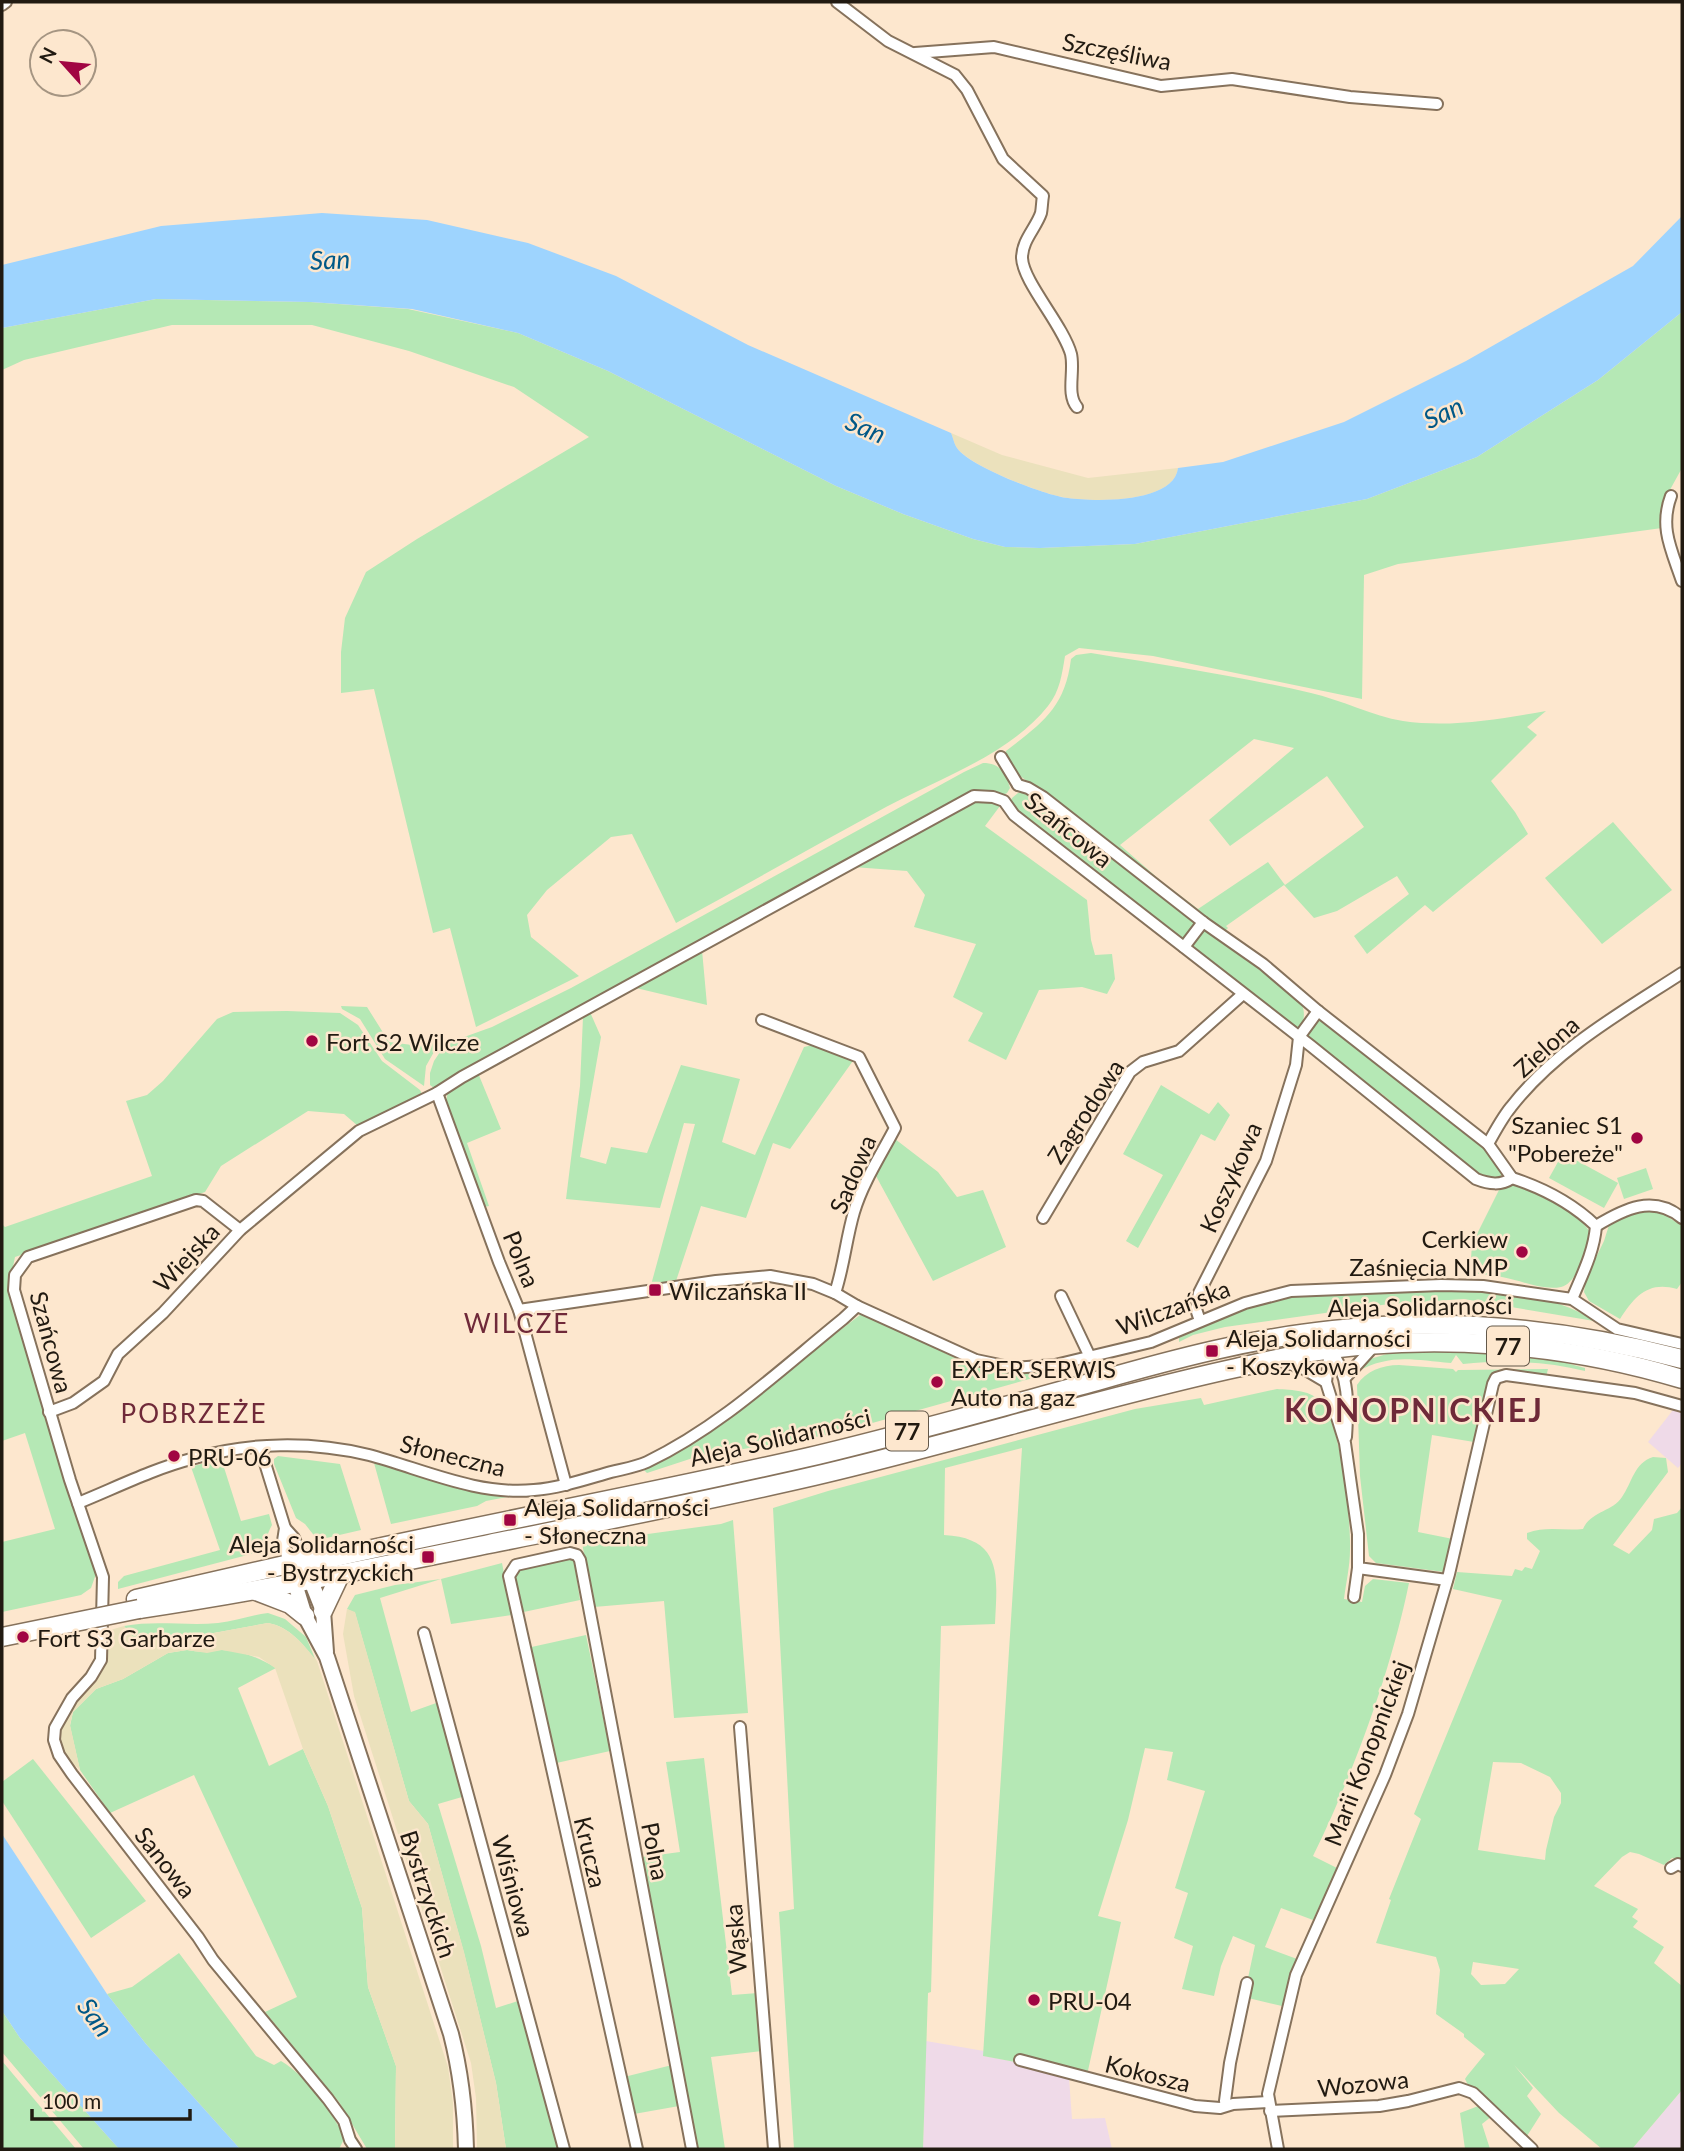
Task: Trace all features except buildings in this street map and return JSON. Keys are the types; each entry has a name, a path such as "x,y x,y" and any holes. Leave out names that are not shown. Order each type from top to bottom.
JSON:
{"highway":[{"name":"Aleja Solidarności","path":"137,1604 300,1572 799,1459 1188,1357 1275,1338 1329,1330 1420,1326 1513,1327 1591,1338 1682,1359"},
{"name":"Aleja Solidarności","path":"137,1604 257,1591 300,1572 340,1575 819,1475 1143,1388 1330,1350 1426,1343 1513,1347 1606,1360 1682,1379"},
{"path":"323,1611 340,1575"},
{"path":"257,1591 290,1604 305,1616"},
{"name":"77","path":"2,1625 137,1604"},
{"name":"77","path":"2,1637 137,1604"}],"street":[{"path":"2,5 6,2"},
{"path":"837,2 872,30 955,75 967,90 1003,159 1043,196 1041,212 1025,244 1022,260 1034,289 1057,323 1071,355 1071,400 1077,407"},
{"name":"Szczęśliwa","path":"915,53 995,47 1161,86 1231,79 1350,97 1437,104"},
{"path":"1671,496 1665,512 1665,523 1682,581"},
{"path":"1000,757 1018,785 1004,801"},
{"name":"Szańcowa","path":"1018,785 1043,797 1203,922 1263,964 1318,1011 1488,1144"},
{"name":"Szańcowa","path":"359,1131 437,1093 461,1077 974,796 993,797 1004,801 1014,815 1299,1037 1476,1180 1490,1184 1506,1183 1512,1178 1532,1185 1578,1209 1595,1226"},
{"path":"1184,947 1203,922"},
{"name":"Zielona","path":"1488,1144 1517,1100 1579,1042 1682,973"},
{"name":"Zagrodowa","path":"1043,1218 1130,1072 1143,1062 1180,1051 1243,994"},
{"name":"Koszykowa","path":"1200,1321 1196,1309 1199,1293 1265,1161 1296,1065 1299,1037 1318,1011"},
{"name":"Sadowa","path":"762,1020 859,1057 895,1128 854,1212 842,1274 835,1293"},
{"name":"Polna","path":"437,1093 519,1310 566,1485"},
{"name":"Wiejska","path":"49,1412 73,1403 104,1381 118,1354 163,1313 240,1230 359,1131"},
{"path":"1488,1144 1512,1178"},
{"name":"Szańcowa","path":"103,1577 49,1412 14,1290 15,1275 28,1257 196,1200 204,1201 240,1230"},
{"path":"1572,1299 1589,1258 1595,1226 1630,1207 1646,1204 1664,1208 1682,1218"},
{"name":"WiIczańska","path":"519,1310 748,1277 790,1279 835,1293 857,1306 976,1360 994,1366 1014,1368 1045,1366 1150,1342 1263,1297 1318,1289 1483,1286 1572,1299 1617,1329 1682,1344"},
{"path":"1062,1296 1090,1357"},
{"name":"Słoneczna","path":"78,1503 191,1459 286,1444 369,1455 478,1487 508,1491 566,1485 644,1463 710,1426 857,1306"},
{"path":"1329,1330 1330,1350 1326,1382 1345,1443 1358,1534 1358,1568 1354,1597"},
{"path":"1345,1378 1375,1346"},
{"path":"1330,1350 1340,1364 1345,1378 1345,1443"},
{"path":"1278,1360 1304,1369 1326,1382"},
{"name":"Marii Konopnickiej","path":"1278,2149 1269,2106 1296,1975 1385,1775 1408,1714 1447,1580 1496,1378 1506,1375 1635,1393 1682,1406"},
{"path":"260,1447 285,1528 294,1538 305,1616 327,1657"},
{"name":"Krucza","path":"580,1560 577,1555 570,1553 516,1565 509,1576 637,2149"},
{"name":"Polna","path":"580,1560 692,2149"},
{"path":"1358,1568 1447,1580"},
{"path":"300,1572 323,1611 327,1657"},
{"name":"Sanowa","path":"103,1577 101,1660 91,1677 72,1698 55,1728 54,1740 59,1755 213,1960 328,2099 344,2121 356,2149"},
{"name":"Wiśniowa","path":"425,1633 564,2149"},
{"name":"Bystrzyckich","path":"327,1657 451,2034 460,2067 465,2103 466,2149"},
{"name":"Wąska","path":"740,1727 774,2149"},
{"path":"1226,2105 1230,2063 1247,1983"},
{"name":"Kokosza","path":"1020,2060 1195,2106 1269,2106"},
{"name":"Wozowa","path":"1269,2106 1379,2106 1459,2088 1473,2093 1532,2149"}],"shaded area":[{"path":"1673,1410 1682,1413 1682,1463 1678,1468 1648,1442"},
{"path":"926,2041 984,2051 984,2056 1016,2062 1069,2078 1072,2119 1105,2118 1112,2149 923,2149"},
{"path":"1682,2090 1682,2149 1632,2149"}],"green space":[{"path":"156,299 310,302 408,309 518,333 608,371 836,486 903,514 973,539 1005,547 1040,548 1135,544 1367,499 1477,457 1598,380 1682,312 1682,468 1666,497 1662,528 1398,564 1364,575 1362,699 1153,656 1079,648 1065,656 1058,688 1048,706 1032,723 994,752 886,807 676,923 632,834 611,837 547,890 527,915 531,937 579,976 476,1027 450,928 433,933 374,689 341,693 341,652 345,618 366,572 589,437 514,387 409,351 312,325 172,325 24,360 2,370 2,328"},
{"path":"1091,653 1256,681 1323,696 1403,721 1457,723 1546,711 1527,727 1537,735 1491,781 1528,834 1433,912 1425,905 1367,954 1354,936 1409,894 1397,876 1337,911 1314,918 1284,885 1226,926 1228,928 1224,932 1011,769 1006,760 1006,751 1050,713 1063,690 1071,659 1076,655","holes":["1254,739 1294,748 1209,820 1230,846 1327,776 1364,827 1285,885 1268,862 1198,909 1120,845"]},
{"path":"983,763 994,765 1001,770 1010,788 1007,793 1001,796 984,792 438,1087 430,1085 434,1061 442,1049 453,1041 492,1027 571,988"},
{"path":"1018,793 1030,793 1195,922 1184,942 1026,822 1010,803"},
{"path":"972,801 996,802 1000,806 985,826 1087,900 1095,955 1112,954 1115,979 1107,994 1082,987 1039,990 1006,1060 968,1041 983,1013 953,997 976,944 914,927 925,895 907,871 853,867"},
{"path":"1613,822 1672,890 1602,944 1545,878"},
{"path":"1205,929 1258,964 1296,996 1304,1010 1302,1026 1293,1029 1193,948 1192,943 1200,930"},
{"path":"702,950 707,1005 636,988"},
{"path":"341,1006 367,1007 389,1042 412,1045 437,1036 439,1043 426,1066 424,1086 385,1059 360,1019"},
{"path":"233,1012 340,1013 358,1025 382,1061 422,1094 358,1126 344,1114 308,1111 221,1166 205,1192 15,1257 10,1281 49,1425 96,1574 91,1588 81,1595 2,1612 2,1542 55,1529 25,1433 2,1441 2,1224 5,1227 152,1176 126,1101 147,1095 163,1081 217,1019"},
{"path":"590,1012 601,1037 580,1157 606,1164 611,1147 647,1153 681,1065 740,1079 722,1142 755,1155 804,1047 817,1044 855,1058 790,1149 773,1143 746,1218 701,1206 676,1281 651,1285 695,1124 684,1123 660,1208 566,1199 580,1086 583,1017"},
{"path":"1324,1022 1477,1140 1503,1169 1500,1179 1485,1180 1382,1094 1366,1086 1310,1041 1305,1035 1312,1024"},
{"path":"478,1073 501,1129 467,1143 489,1206 484,1207 446,1102 448,1090"},
{"path":"1161,1085 1209,1114 1218,1102 1230,1115 1215,1141 1201,1134 1138,1248 1126,1241 1163,1175 1123,1154"},
{"path":"895,1139 938,1172 957,1197 983,1190 1006,1247 933,1281 876,1176"},
{"path":"1563,1153 1618,1183 1604,1208 1549,1178"},
{"path":"1646,1168 1653,1189 1624,1199 1617,1178"},
{"path":"1515,1185 1557,1202 1574,1214 1590,1232 1577,1272 1561,1287 1547,1288 1502,1277 1470,1273 1472,1244 1499,1190"},
{"path":"1646,1210 1662,1213 1682,1226 1682,1282 1677,1289 1658,1287 1643,1292 1620,1319 1589,1301 1584,1292 1586,1278 1610,1222 1617,1216"},
{"path":"1456,1291 1510,1294 1546,1300 1579,1312 1594,1321 1464,1299 1389,1304 1225,1327 1193,1335 1179,1342 1179,1338 1237,1312 1274,1300 1319,1293"},
{"path":"860,1315 866,1315 974,1367 990,1371 1032,1372 1090,1362 833,1434 696,1457 647,1473 642,1468 709,1431"},
{"path":"1397,1351 1500,1353 1548,1358 1585,1368 1585,1371 1524,1362 1463,1364 1456,1355 1451,1363 1391,1360 1357,1372 1370,1359"},
{"path":"1399,1365 1453,1369 1456,1372 1548,1369 1546,1377 1491,1377 1486,1386 1474,1442 1432,1435 1418,1532 1453,1539 1444,1572 1376,1563 1369,1556 1360,1476 1357,1385 1375,1370"},
{"path":"1277,1389 1313,1395 1329,1414 1335,1431 1344,1474 1350,1536 1344,1599 1362,1602 1365,1586 1373,1579 1409,1583 1392,1651 1369,1722 1313,1856 1337,1868 1313,1920 1281,1908 1265,1947 1297,1959 1282,2006 1244,1997 1255,1945 1233,1936 1221,1966 1214,1996 1182,1989 1193,1946 1174,1938 1188,1893 1175,1888 1205,1791 1167,1780 1173,1752 1145,1748 1128,1820 1098,1916 1121,1922 1087,2075 983,2056 1022,1448 945,1468 944,1535 964,1538 978,1544 987,1552 996,1576 996,1607 995,1624 941,1626 931,1992 928,1993 923,2149 794,2149 779,1912 794,1909 773,1508 1135,1409 1201,1398 1204,1405"},
{"path":"278,1456 340,1464 361,1530 316,1538 305,1524 296,1518 274,1464 274,1459"},
{"path":"1653,1457 1666,1458 1668,1472 1613,1545 1629,1554 1652,1530 1654,1519 1677,1513 1682,1507 1682,1861 1672,1858 1664,1865 1630,1852 1594,1886 1638,1909 1632,1917 1638,1921 1633,1927 1664,1947 1654,1963 1682,1986 1682,2090 1632,2149 1602,2149 1559,2113 1514,2065 1533,2088 1527,2096 1541,2114 1527,2136 1469,2087 1465,2079 1485,2054 1464,2037 1464,2034 1436,2014 1440,1970 1436,1957 1376,1943 1391,1900 1389,1899 1421,1819 1414,1814 1502,1600 1453,1589 1457,1572 1512,1576 1515,1569 1532,1569 1540,1551 1527,1539 1527,1533 1548,1529 1583,1529 1591,1519 1618,1502 1637,1469","holes":["1493,1762 1521,1763 1550,1777 1561,1793 1561,1803 1554,1817 1545,1860 1478,1850","1473,1962 1519,1969 1505,1984 1481,1985 1471,1974"]},
{"path":"221,1458 241,1521 269,1514 272,1525 259,1552 118,1589 118,1582 124,1576 220,1550 191,1467"},
{"path":"374,1463 474,1492 507,1497 391,1524"},
{"path":"733,1520 748,1713 674,1718 664,1601 594,1607 582,1543 721,1524"},
{"path":"568,1558 574,1561 580,1600 519,1613 514,1579 518,1569"},
{"path":"502,1563 512,1615 451,1624 441,1579"},
{"path":"441,1579 380,1598 411,1712 439,1702 462,1797 438,1804 481,1946 496,2008 521,2000 560,2149 506,2149 496,2083 428,1824 409,1801 355,1613 347,1609 355,1595 395,1585"},
{"path":"268,1613 285,1619 306,1637 316,1661 289,1632 268,1623 181,1639 133,1637 124,1626 147,1623 218,1623"},
{"path":"586,1635 610,1751 552,1764 527,1648"},
{"path":"187,1650 235,1651 276,1668 238,1688 269,1766 303,1749 328,1806 362,1908 368,1987 396,2066 395,2149 367,2149 339,2102 265,2012 297,1997 194,1775 110,1813 80,1770 70,1726 73,1712 96,1689 123,1679 168,1653"},
{"path":"704,1758 732,1995 758,1993 762,2051 711,2057 725,2149 696,2149 642,1857 680,1852 666,1762"},
{"path":"33,1759 146,1901 91,1938 2,1801 2,1782"},
{"path":"179,1953 256,2056 274,2065 281,2061 301,2076 318,2095 345,2137 339,2149 240,2149 146,2044 107,1994 132,1987"},
{"path":"2,2011 20,2038 119,2149 84,2149 2,2052"},
{"path":"2,2061 76,2149 2,2149"},
{"path":"672,2065 679,2106 634,2114 624,2077"},
{"path":"1481,2105 1492,2116 1482,2124 1490,2149 1465,2149 1460,2113"}],"sand":[{"path":"951,433 1002,455 1088,478 1178,468 1173,480 1149,494 1096,500 1068,498 1027,486 977,463 957,448"},
{"path":"347,1609 355,1612 409,1801 428,1824 464,1952 496,2083 506,2149 477,2149 476,2098 471,2063 354,1696 343,1634"},
{"path":"268,1623 289,1632 317,1661 448,2067 453,2103 453,2149 395,2149 396,2066 368,1987 362,1908 328,1806 303,1749 275,1668 259,1657 222,1650 207,1653 187,1650 168,1653 123,1679 96,1689 73,1712 70,1725 80,1770 62,1753 59,1726 103,1663 109,1636 107,1631 124,1626 133,1637 181,1639"}],"water":[{"name":"San","path":"322,213 427,220 528,243 616,276 748,345 951,433 956,446 964,455 992,471 1043,492 1081,499 1132,498 1149,494 1173,480 1178,468 1223,462 1344,422 1466,361 1633,266 1682,216 1682,312 1598,380 1477,457 1367,499 1135,544 1040,548 1005,547 973,539 903,514 836,486 608,371 518,333 412,309 310,302 156,299 2,328 2,265 161,226"},
{"name":"San","path":"2,1834 107,1994 146,2044 240,2149 119,2149 20,2038 2,2011"}],"place":[{"name":"Fort S2 Wilcze","path":"312,1041"},
{"name":"Szaniec S1 \"Pobereże\"","path":"1637,1138"},
{"name":"Cerkiew Zaśnięcia NMP","path":"1522,1252"},
{"name":"Wilczańska II","path":"655,1290"},
{"name":"Aleja Solidarności - Koszykowa","path":"1212,1351"},
{"name":"EXPER SERWIS Auto na gaz","path":"937,1382"},
{"name":"PRU-06","path":"174,1456"},
{"name":"Aleja Solidarności - Słoneczna","path":"510,1520"},
{"name":"Aleja Solidarności - Bystrzyckich","path":"428,1557"},
{"name":"Fort S3 Garbarze","path":"23,1637"},
{"name":"PRU-04","path":"1034,2000"}],"district":[{"name":"WILCZE","path":"517,1323"},
{"name":"KONOPNICKIEJ","path":"1414,1409"},
{"name":"POBRZEŻE","path":"194,1413"}]}
